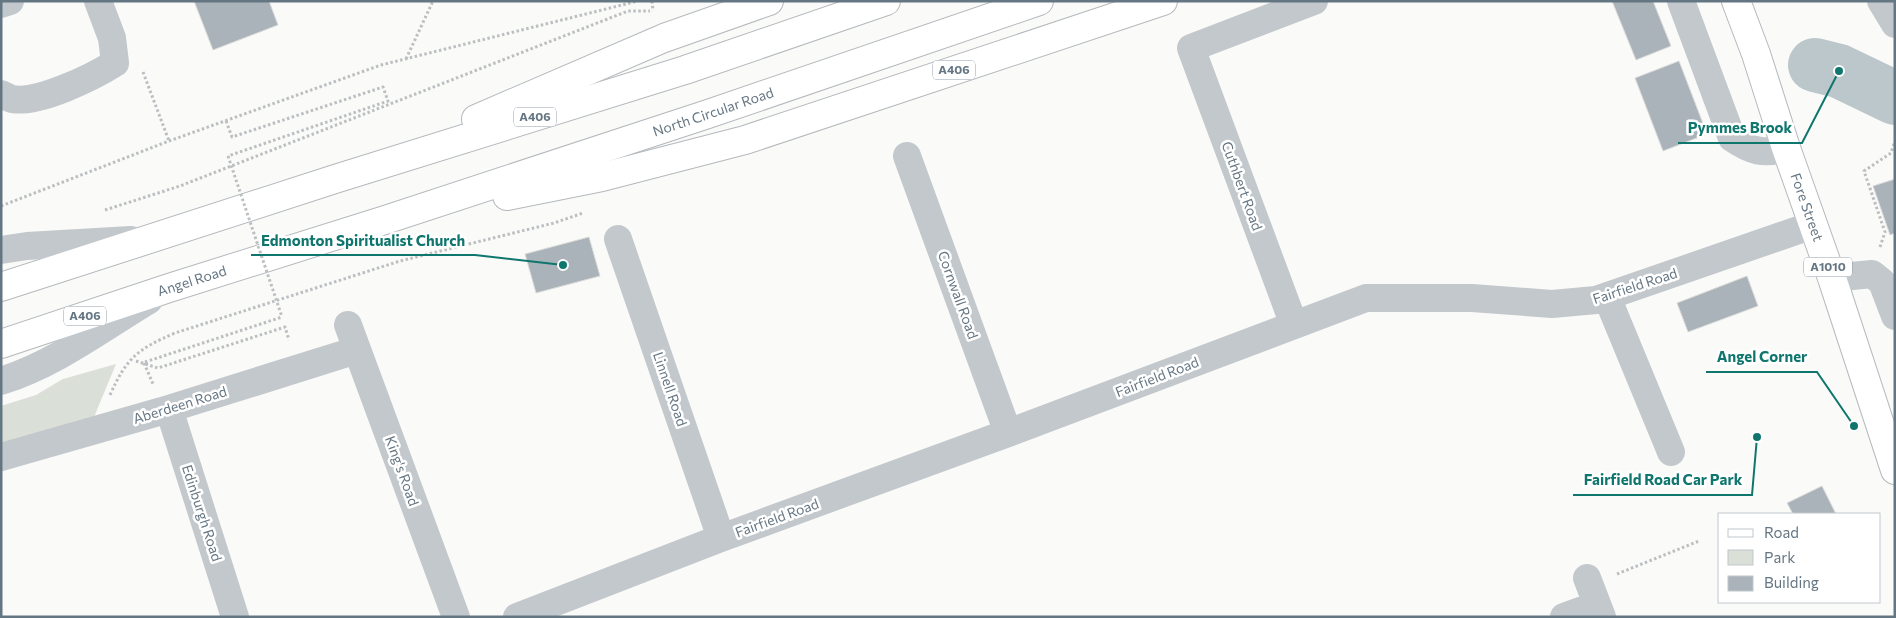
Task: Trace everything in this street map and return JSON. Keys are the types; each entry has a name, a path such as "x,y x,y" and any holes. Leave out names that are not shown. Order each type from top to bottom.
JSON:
{"main road":[{"name":"A406","path":"335,179 664,38 769,1"},
{"name":"A406","path":"1,287 335,179 685,70 886,1"},
{"name":"North Circular Road","path":"385,220 713,112 1039,1"},
{"name":"A406","path":"385,220 602,177 745,140 1163,1"},
{"name":"Fore Street","path":"1736,1 1756,54 1812,225 1832,278 1895,470"},
{"name":"Angel Road","path":"1,344 169,288 385,220"}],"street":[{"path":"1,4 10,1"},
{"path":"1,94 13,99 36,98 93,76 115,63 112,38 98,1"},
{"name":"Cuthbert Road","path":"1294,325 1191,48 1314,1"},
{"path":"1682,1 1732,138 1748,149 1772,152 1786,148"},
{"path":"1881,1 1895,24"},
{"name":"Cornwall Road","path":"907,156 1008,433"},
{"name":"Fairfield Road","path":"517,617 721,538 1008,433 1366,298 1472,298 1552,304 1596,300 1812,225"},
{"path":"1,250 27,246 155,238"},
{"name":"Linnell Road","path":"618,239 721,538"},
{"path":"1832,278 1872,274 1882,282 1895,316"},
{"path":"1,381 21,375 49,362 169,288"},
{"path":"1607,297 1671,452"},
{"name":"Aberdeen Road","path":"1,457 169,409 353,338"},
{"name":"King's Road","path":"353,338 456,617"},
{"name":"Edinburgh Road","path":"169,409 235,617"},
{"path":"1564,617 1594,596"}],"path":[{"path":"406,60 433,1"},
{"path":"1,206 169,141 381,65 638,1"},
{"path":"104,210 180,186 628,11 653,11 652,1"},
{"path":"115,63 141,65 169,141"},
{"path":"153,384 144,363 282,317 228,156 388,101 383,87 232,137 226,120"},
{"path":"1872,274 1885,232 1864,171 1893,153 1895,141"},
{"path":"95,430 117,379 131,359 150,344 175,333 400,261 554,223 586,212"},
{"path":"136,360 158,368 285,327 290,340"},
{"path":"1594,596 1700,541"}],"green space":[{"path":"116,364 94,417 1,453 1,406 36,395 63,379"}],"building":[{"path":"194,1 269,1 278,25 213,50"},
{"path":"1612,1 1653,1 1671,46 1636,60"},
{"path":"1679,61 1707,134 1663,151 1635,78"},
{"path":"1895,179 1895,233 1890,235 1873,186"},
{"path":"589,237 600,276 536,293 525,254"},
{"path":"1747,276 1758,306 1688,332 1677,303"},
{"path":"1822,486 1836,513 1792,513 1787,503"}],"waterway":[{"path":"1815,65 1839,71 1895,98"}],"place":[{"name":"Pymmes Brook","path":"1839,71"},
{"name":"Edmonton Spiritualist Church","path":"563,265"},
{"name":"Angel Corner","path":"1854,426"},
{"name":"Fairfield Road Car Park","path":"1757,437"}]}
